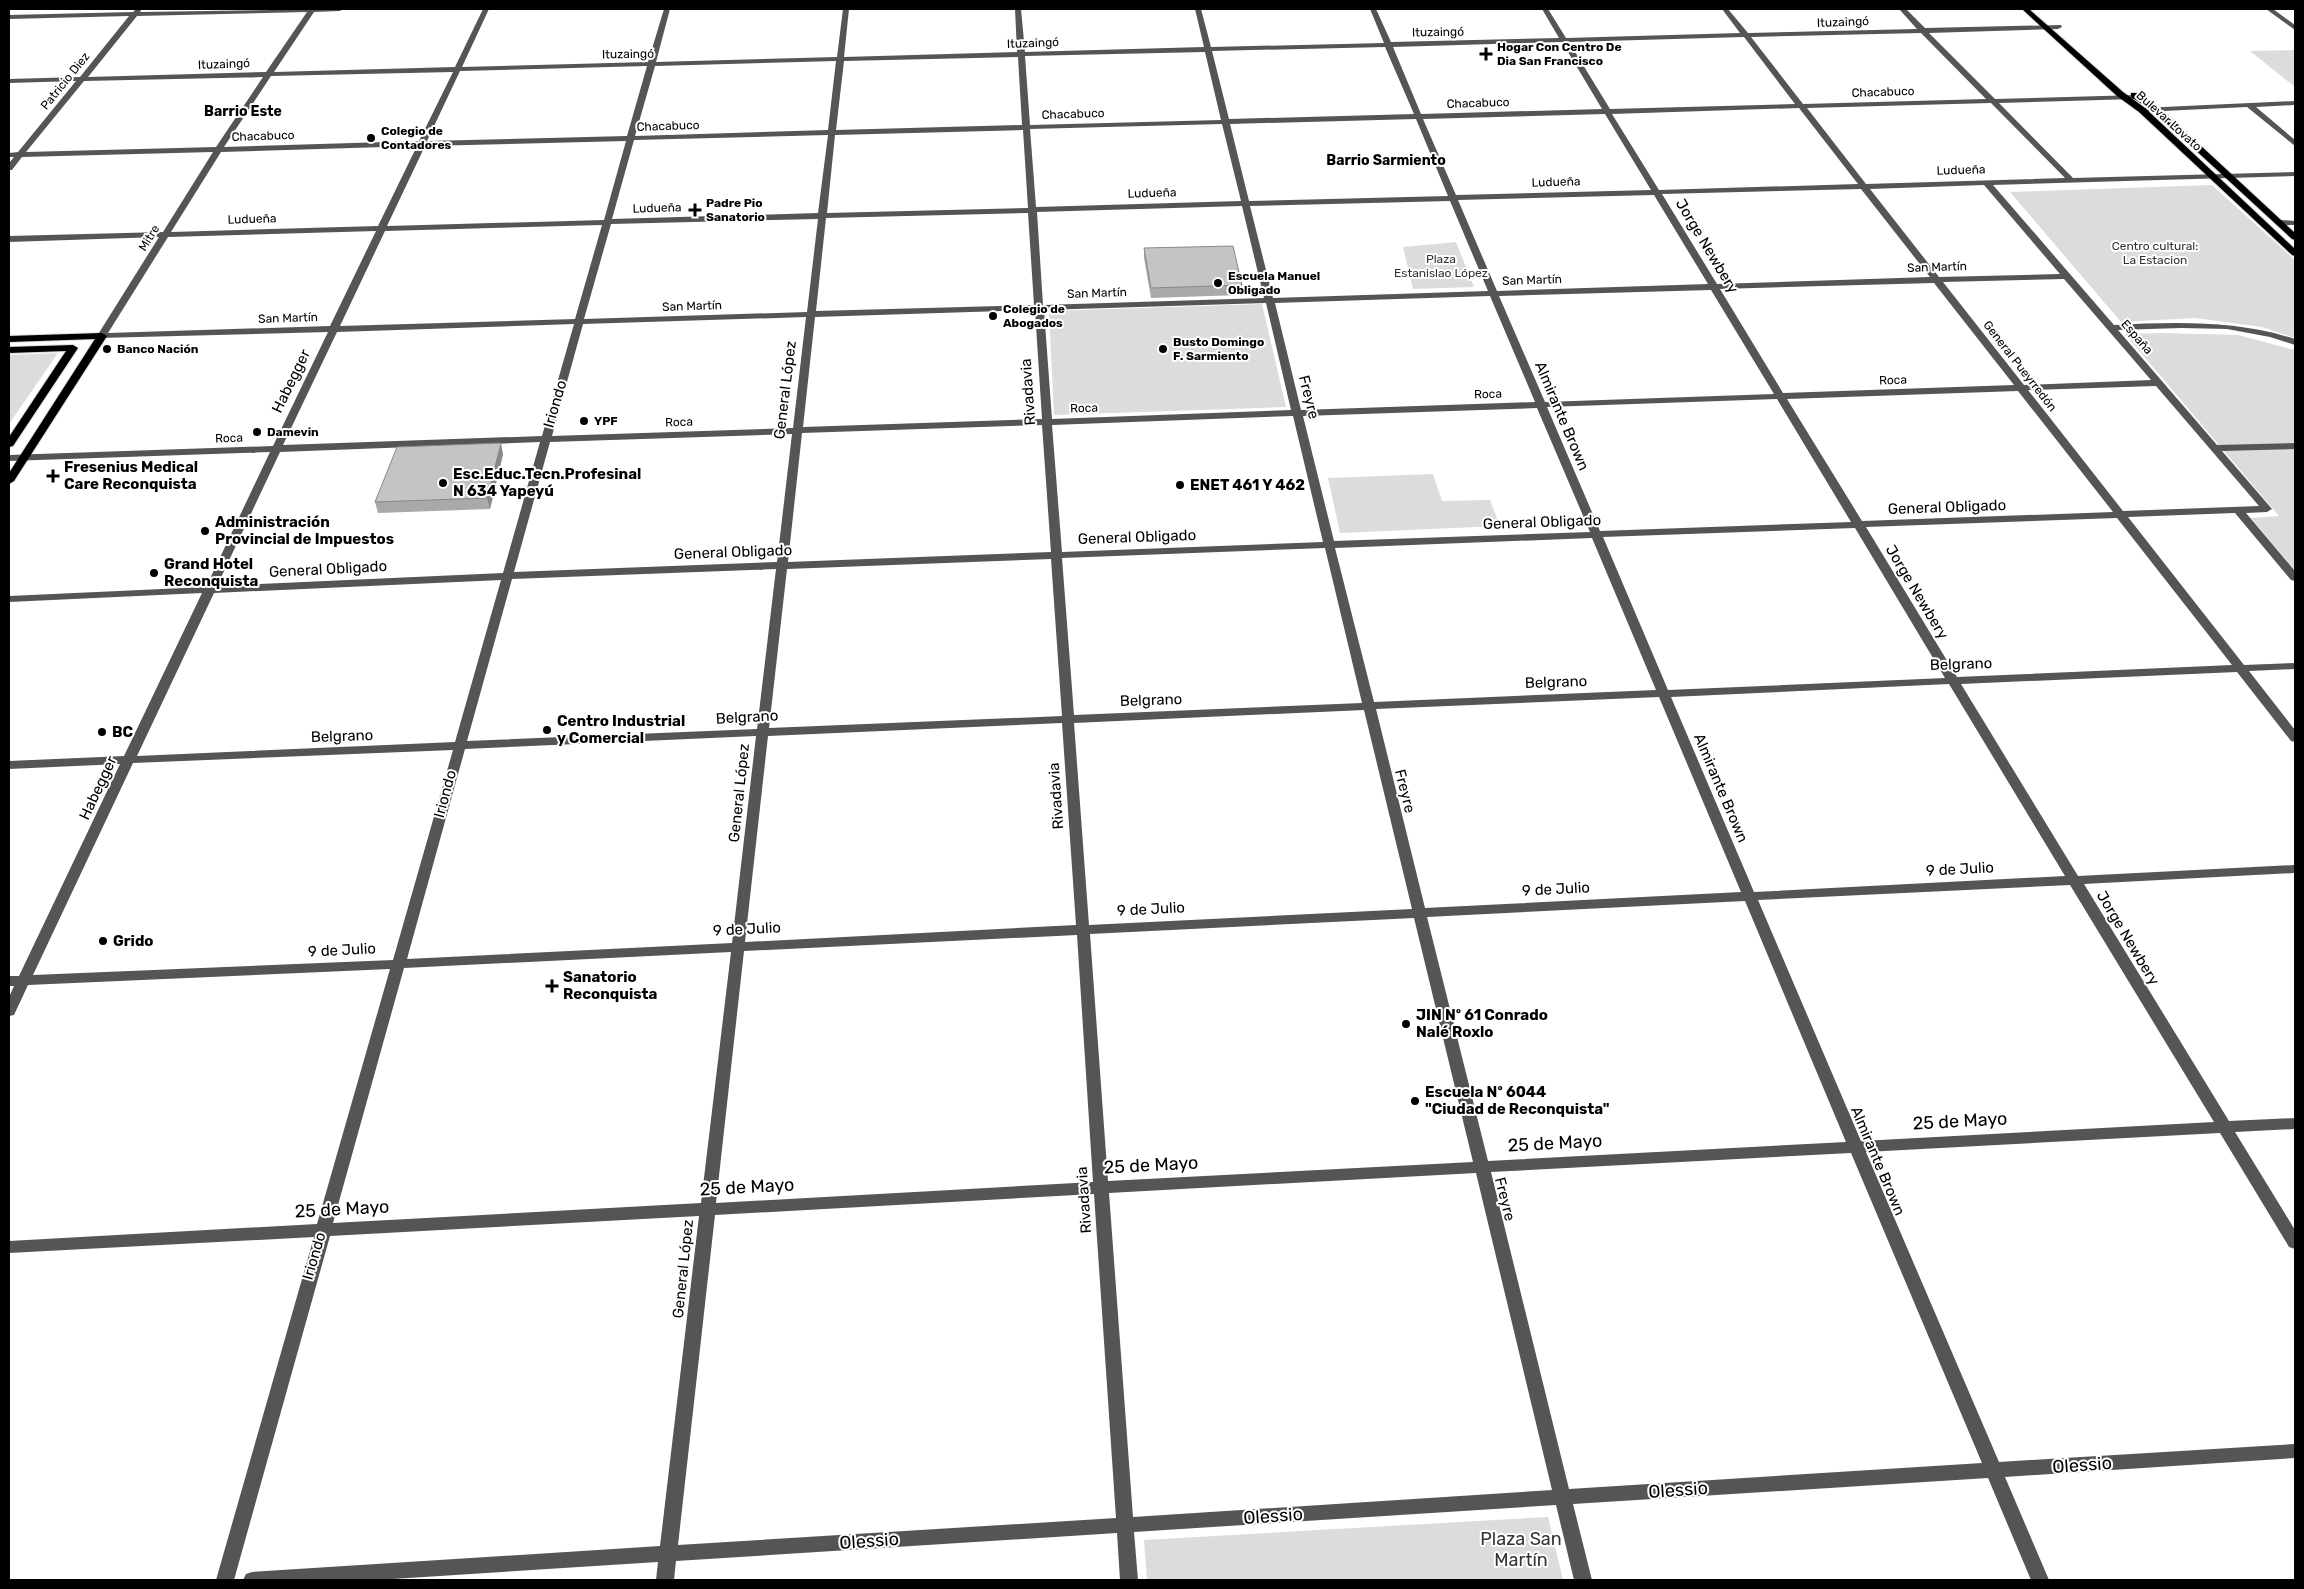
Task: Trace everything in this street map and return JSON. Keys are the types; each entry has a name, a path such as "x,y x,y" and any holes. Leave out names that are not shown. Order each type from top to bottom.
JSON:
{"main road":[{"name":"Bulevar Lovato","path":"2025,9 2049,24 2124,98 2142,110 2295,252"},
{"name":"Bulevar Lovato","path":"2049,24 2058,27 2066,34"},
{"name":"Bulevar Lovato","path":"2073,40 2138,97 2156,109 2295,237"},
{"name":"San Martín","path":"9,340 102,336"},
{"name":"Mitre","path":"9,481 102,336"},
{"path":"9,350 73,348 9,444"}],"street":[{"name":"Mitre","path":"102,336 219,149 312,9"},
{"path":"9,17 137,11 340,9"},
{"name":"Habegger","path":"9,1011 486,9"},
{"name":"Iriondo","path":"224,1580 667,9"},
{"name":"General López","path":"665,1580 706,1209 846,9"},
{"name":"Rivadavia","path":"1018,9 1083,928 1099,1188 1129,1580"},
{"name":"Freyre","path":"1198,9 1480,1167 1583,1580"},
{"name":"Almirante Brown","path":"1373,9 1854,1147 2040,1580"},
{"name":"Jorge Newbery","path":"1545,9 2295,1243"},
{"name":"General Pueyrredón","path":"1725,9 2295,738"},
{"path":"1893,9 1912,18"},
{"path":"1902,9 2071,180"},
{"path":"2269,9 2295,28"},
{"name":"Patricio Diez","path":"9,168 137,11"},
{"name":"Ituzaingó","path":"9,81 1746,36 1924,31 2049,24"},
{"name":"Chacabuco","path":"9,155 2138,97"},
{"path":"2142,110 2295,103"},
{"path":"2249,105 2295,144"},
{"name":"Ludueña","path":"9,239 2295,174"},
{"name":"España","path":"1986,182 2268,509"},
{"path":"2281,224 2295,223"},
{"name":"San Martín","path":"102,336 2066,276"},
{"path":"2112,328 2225,325 2260,331 2295,342"},
{"name":"Roca","path":"9,458 2159,383"},
{"path":"2215,448 2295,446"},
{"name":"General Obligado","path":"9,599 507,576 2268,509"},
{"path":"2238,510 2295,578"},
{"name":"Belgrano","path":"9,766 458,748 2295,666"},
{"name":"9 de Julio","path":"9,981 398,964 738,945 2295,869"},
{"name":"25 de Mayo","path":"9,1247 2295,1123"},
{"name":"Olessio","path":"252,1580 2295,1451"}],"green space":[{"path":"2295,50 2295,87 2250,51"},
{"name":"Centro cultural: La Estacion","path":"2212,185 2295,260 2295,338 2262,327 2195,318 2121,322 2010,192"},
{"name":"Plaza Estanislao López","path":"1456,242 1474,287 1413,289 1403,247"},
{"path":"1262,304 1286,407 1054,415 1049,311"},
{"path":"2125,334 2238,335 2295,350 2295,570 2251,518 2279,516"},
{"path":"58,353 9,424 9,355"},
{"path":"1433,474 1442,501 1490,500 1500,526 1340,533 1328,478"},
{"name":"Plaza San Martín","path":"1548,1517 1563,1580 1147,1580 1144,1540"}],"building":[{"name":"Escuela Manuel Obligado","path":"1233,246 1242,285 1151,288 1144,248"},
{"name":"Esc.Educ.Tecn.Profesinal N 634 Yapeyú","path":"501,443 487,498 375,502 397,447"}],"place":[{"name":"Hogar Con Centro De Dia San Francisco","path":"1486,54"},
{"name":"Colegio de Contadores","path":"371,138"},
{"name":"Padre Pio Sanatorio","path":"695,210"},
{"name":"Escuela Manuel Obligado","path":"1218,283"},
{"name":"Colegio de Abogados","path":"993,316"},
{"name":"Banco Nación","path":"107,349"},
{"name":"Busto Domingo F. Sarmiento","path":"1163,349"},
{"name":"YPF","path":"584,421"},
{"name":"Damevin","path":"257,432"},
{"name":"Fresenius Medical Care Reconquista","path":"53,476"},
{"name":"Esc.Educ.Tecn.Profesinal N 634 Yapeyú","path":"443,483"},
{"name":"ENET 461 Y 462","path":"1180,485"},
{"name":"Administración Provincial de Impuestos","path":"205,531"},
{"name":"Grand Hotel Reconquista","path":"154,573"},
{"name":"Centro Industrial y Comercial","path":"547,730"},
{"name":"BC","path":"102,732"},
{"name":"Grido","path":"103,941"},
{"name":"Sanatorio Reconquista","path":"552,986"},
{"name":"JIN Nº 61 Conrado Nalé Roxlo","path":"1406,1024"},
{"name":"Escuela Nº 6044 \"Ciudad de Reconquista\"","path":"1415,1101"}],"district":[{"name":"Barrio Este","path":"243,111"},
{"name":"Barrio Sarmiento","path":"1386,160"}]}
